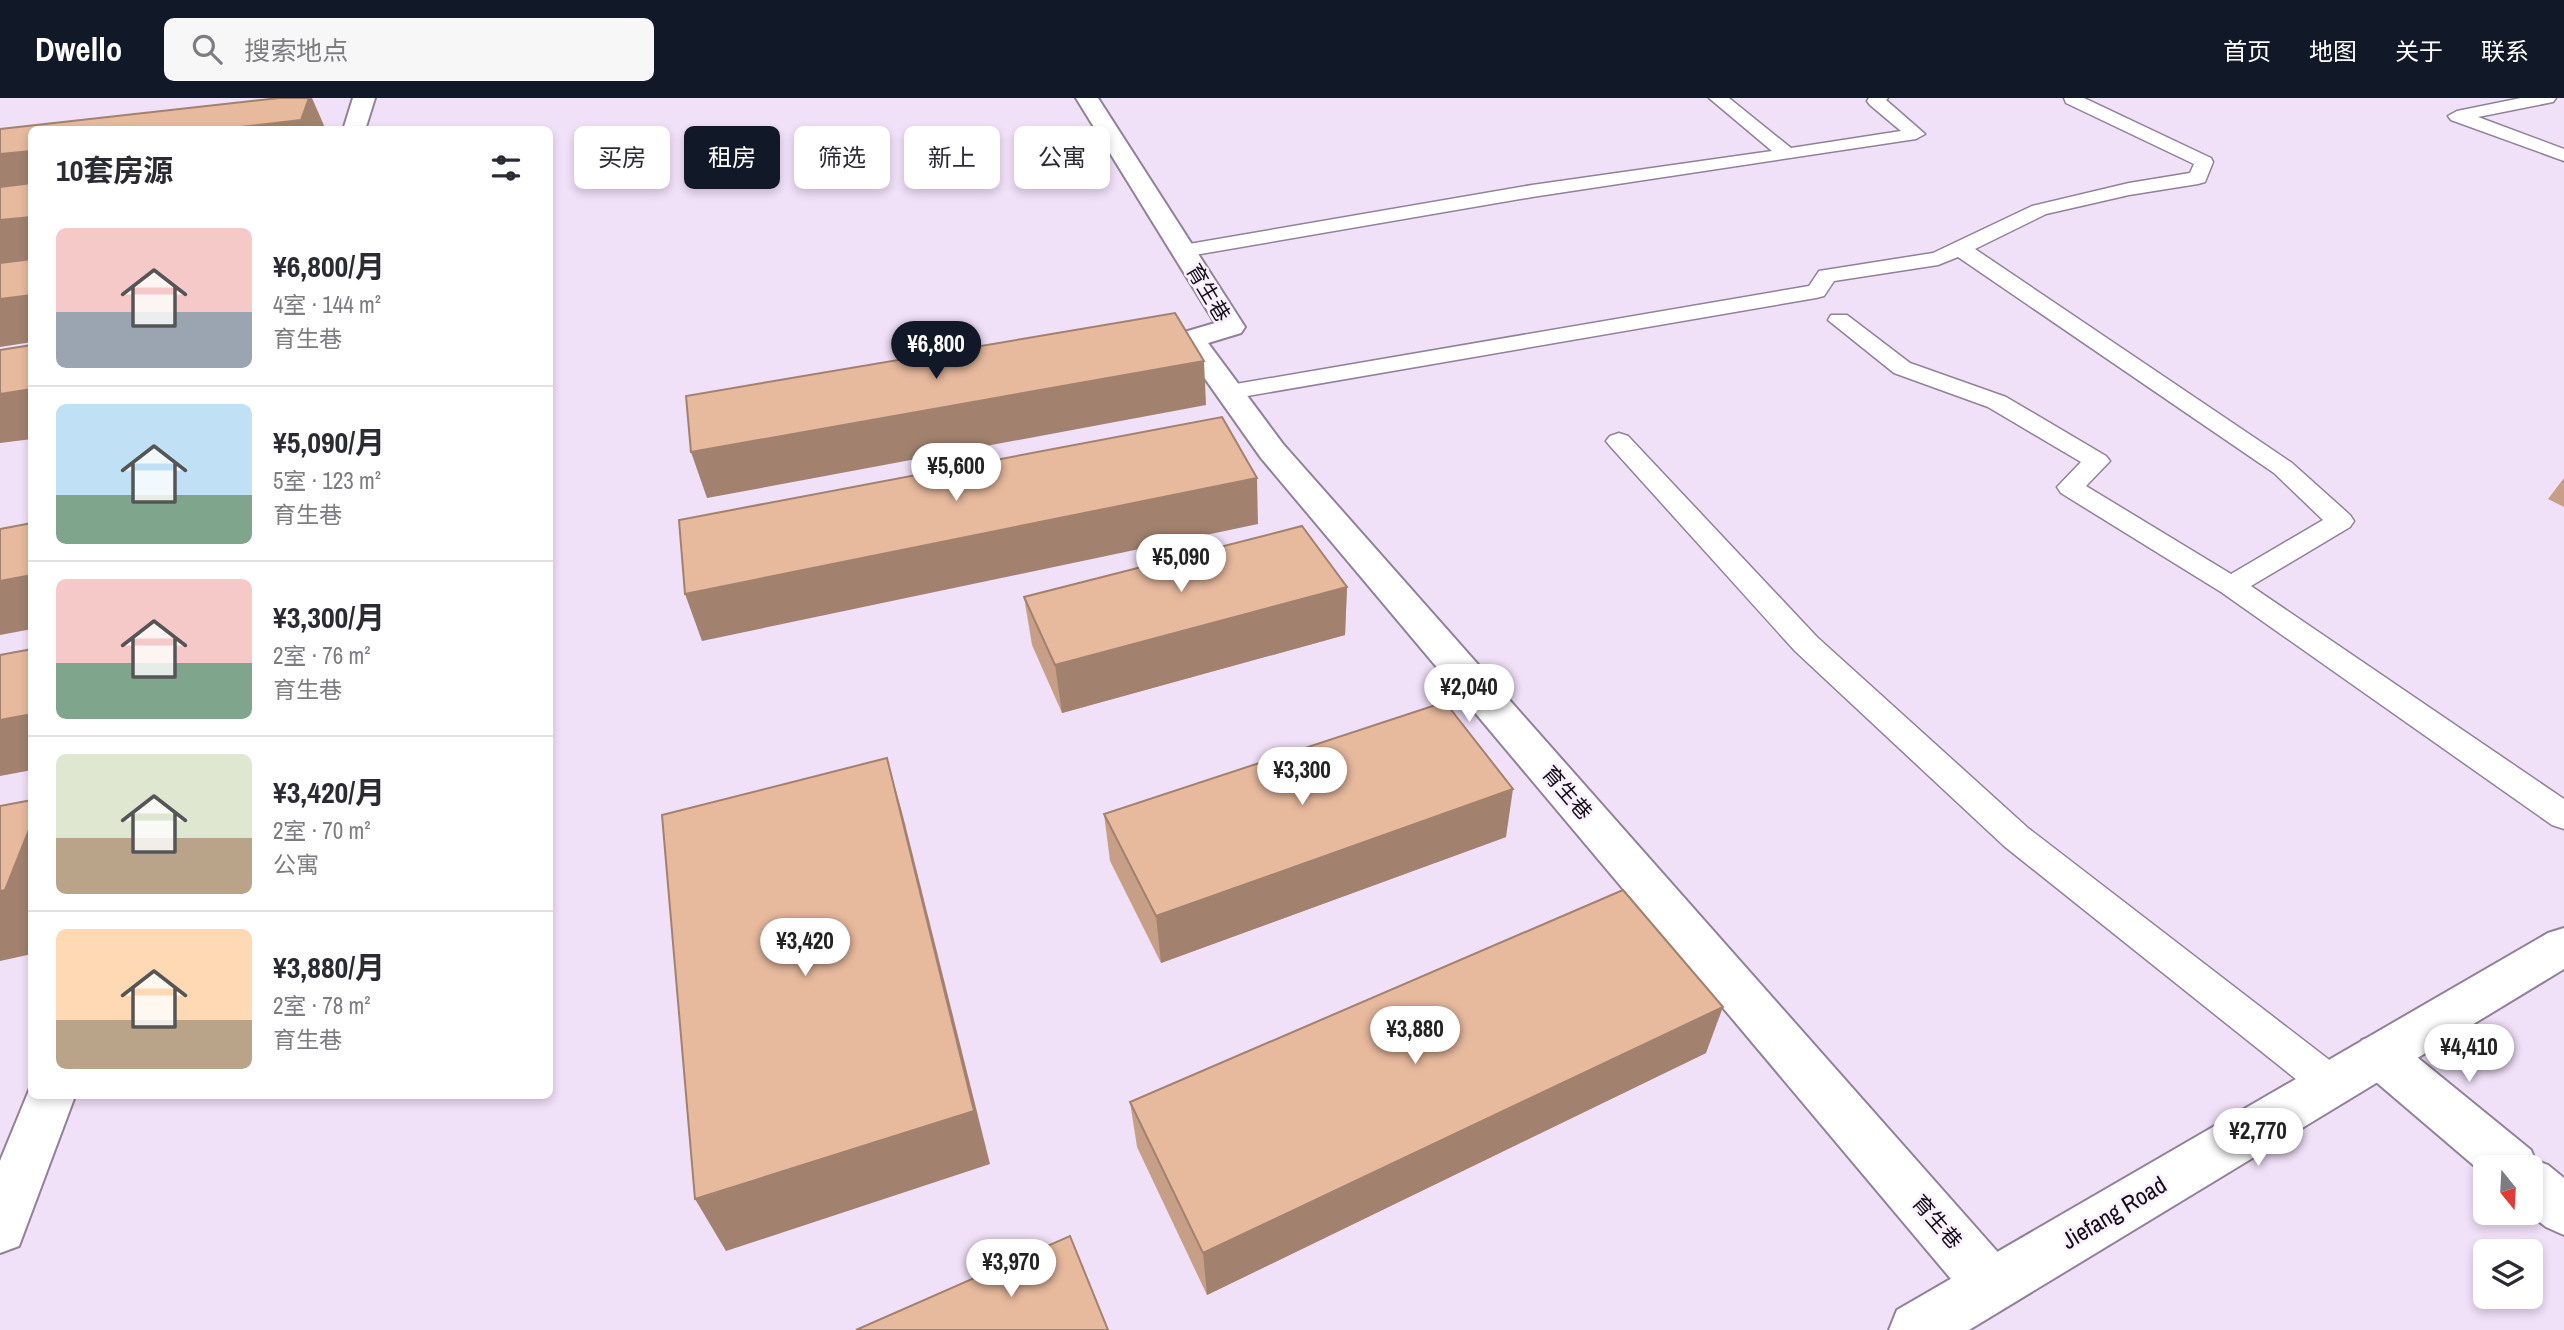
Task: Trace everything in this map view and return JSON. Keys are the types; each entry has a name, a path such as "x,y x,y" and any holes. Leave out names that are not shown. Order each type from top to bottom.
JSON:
{"street":[{"path":"355,126 364,98"},
{"name":"育生巷","path":"1087,98 1231,327 1191,339 1282,461 1991,1285"},
{"name":"Jiefang Road","path":"1917,1330 2564,946"},
{"path":"2379,1055 2499,1155"},
{"path":"0,1228 49,1099"},
{"path":"2543,1193 2564,1210"}],"lane":[{"path":"1718,98 1787,154"},
{"path":"1183,251 1532,191 1916,134 1876,101 1879,98"},
{"path":"2547,98 2457,116 2564,155"},
{"path":"1230,392 1816,291 1827,276 1938,259 2039,210 2129,189 2198,178 2204,162 2072,99"},
{"path":"1959,248 2283,468 2340,521 2231,586"},
{"path":"1839,320 1902,368 1997,402 2097,461 2070,487 2231,586 2564,816"},
{"path":"1619,441 1806,644 2016,837 2331,1084"}],"building":[{"path":"279,98 309,98 301,120 250,126 28,126 28,151 0,154 0,129"},
{"path":"28,184 28,217 0,220 0,187"},
{"path":"28,260 28,296 0,299 0,263"},
{"path":"1175,313 1204,361 691,452 686,396"},
{"path":"28,346 28,390 0,394 0,350"},
{"path":"1222,417 1257,478 685,594 679,520"},
{"path":"28,524 28,576 0,581 0,529"},
{"path":"1302,526 1347,587 1055,665 1024,597"},
{"path":"28,650 28,715 0,720 0,655"},
{"path":"1445,702 1513,789 1156,916 1104,814"},
{"path":"887,758 974,1111 695,1199 662,815"},
{"path":"28,801 28,832 5,890 0,891 0,806"},
{"path":"1623,890 1723,1007 1203,1253 1130,1102"},
{"path":"1070,1236 1108,1330 856,1330"}]}
